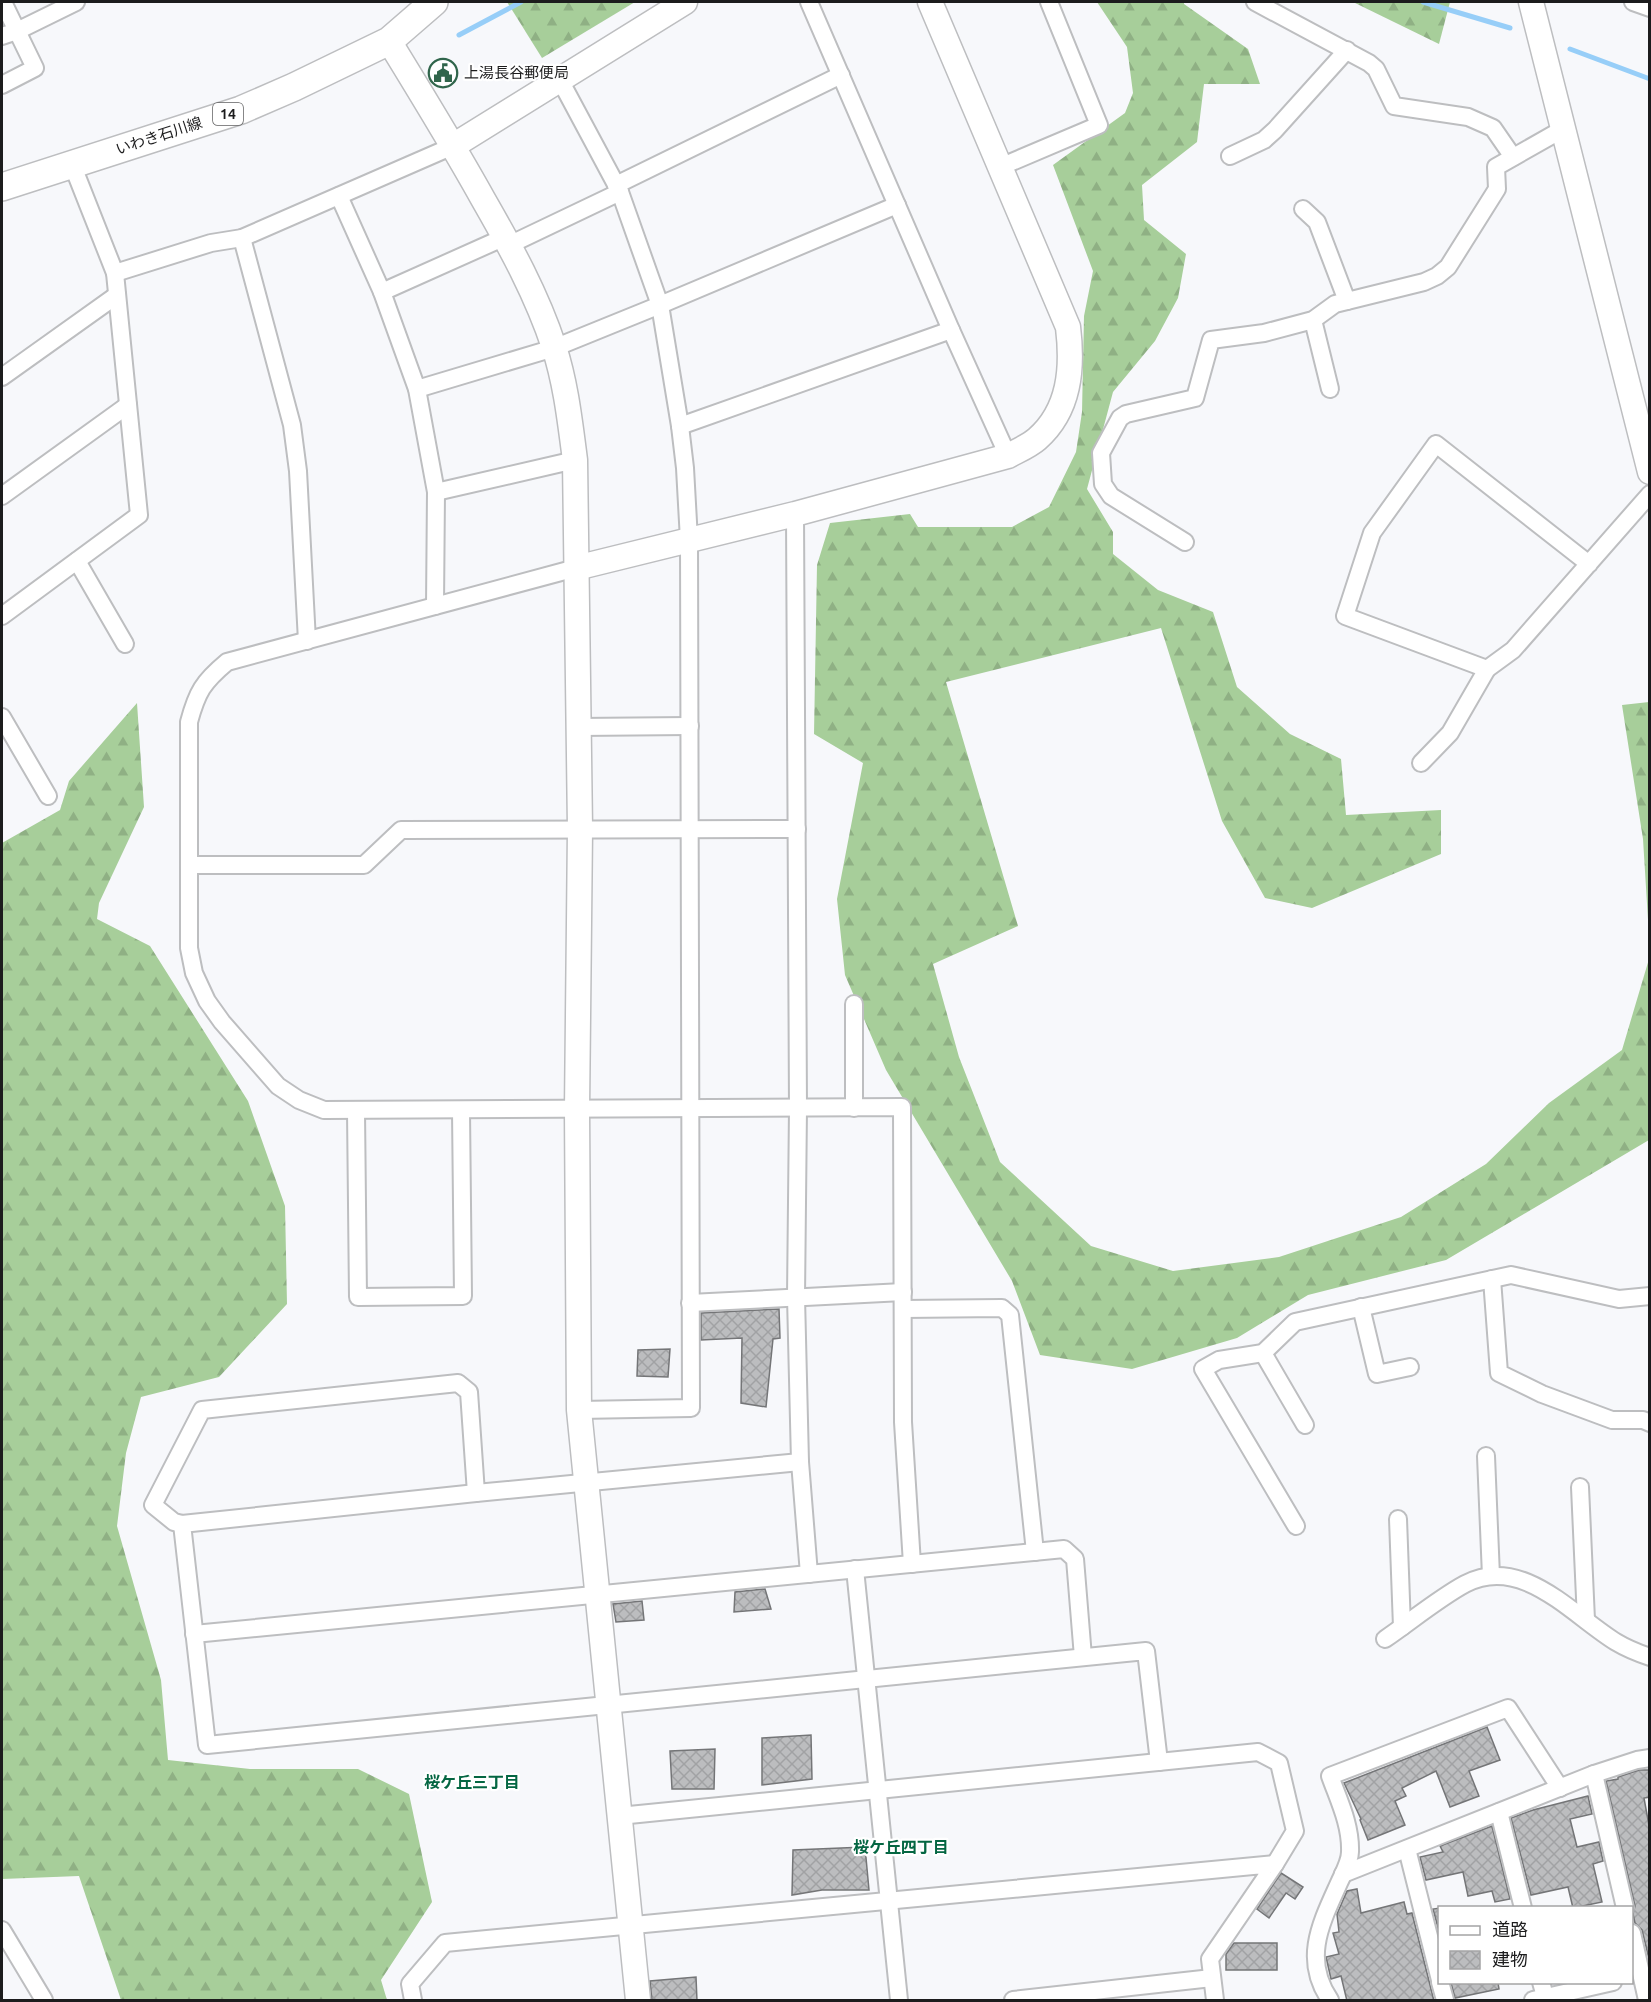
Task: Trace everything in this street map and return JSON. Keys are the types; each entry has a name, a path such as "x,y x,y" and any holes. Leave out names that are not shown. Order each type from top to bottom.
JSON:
{"main road":[{"name":"いわき石川線","path":"2,187 241,110 389,41 434,2"}],"street":[{"path":"2,86 35,68 9,33 3,2"},
{"path":"9,33 76,2"},
{"path":"115,273 211,243 242,238 453,146 685,2"},
{"path":"809,2 1008,456"},
{"path":"912,1564 903,1422 903,1107 356,1111 324,1110 299,1100 278,1086 222,1022 207,1001 194,973 189,948 189,722 194,701 206,680 227,662 576,568 795,514 1008,456 1036,440 1053,422 1064,402 1070,378 1071,353 1068,327 930,2"},
{"path":"1000,167 1099,125 1048,2"},
{"path":"1255,2 1347,50 1376,69 1395,106 1468,117 1493,128 1513,157"},
{"path":"1532,2 1649,468"},
{"path":"1633,2 1650,8"},
{"path":"389,41 507,241 536,300 554,348 568,406 575,460 580,829 579,1410 638,2001"},
{"path":"1230,156 1264,140 1347,50"},
{"path":"382,292 507,241 618,189 841,75"},
{"path":"560,80 618,189 640,244 660,305 680,426 689,540 690,1408 579,1410"},
{"path":"1185,542 1110,496 1103,484 1101,453 1120,418 1126,414 1195,398 1211,340 1264,333 1313,320 1335,304 1424,282 1437,276 1448,267 1497,189 1496,167 1563,129"},
{"path":"2,616 139,515 115,273 72,164"},
{"path":"339,196 382,292 417,389 436,492 435,606"},
{"path":"417,389 554,348 897,205"},
{"path":"1303,210 1317,222 1347,301"},
{"path":"242,238 291,425 298,471 307,641"},
{"path":"2,377 117,295"},
{"path":"1313,320 1330,389"},
{"path":"680,426 951,330"},
{"path":"2,496 128,405"},
{"path":"1487,669 1345,616 1372,533 1436,444 1589,564"},
{"path":"436,492 575,460"},
{"path":"1421,763 1450,734 1487,669 1514,650 1650,494"},
{"path":"795,514 798,1108 796,1298 800,1462 809,1574"},
{"path":"76,561 124,644"},
{"path":"2,717 48,796"},
{"path":"578,727 690,726"},
{"path":"189,865 364,865 401,830 797,829"},
{"path":"854,1004 855,1108"},
{"path":"356,1111 358,1298 463,1296 461,1111"},
{"path":"1296,1526 1203,1369 1219,1360 1263,1353 1295,1322 1512,1275 1619,1299 1650,1296"},
{"path":"1492,1279 1499,1373 1542,1394 1612,1420 1643,1420 1650,1423"},
{"path":"690,1303 796,1298 903,1300 1002,1308 1010,1315 1035,1552"},
{"path":"1361,1307 1377,1374 1410,1366"},
{"path":"1263,1353 1305,1425"},
{"path":"476,1493 469,1392 458,1383 202,1410 153,1505 174,1522 182,1524 800,1462"},
{"path":"1486,1456 1491,1576"},
{"path":"1580,1487 1586,1620"},
{"path":"1398,1519 1402,1627"},
{"path":"182,1524 207,1745 1146,1651 1159,1762"},
{"path":"194,1634 1064,1549 1075,1559 1083,1657"},
{"path":"855,1569 899,2001"},
{"path":"1385,1639 1466,1584 1491,1576 1511,1577 1533,1585 1617,1642 1650,1657"},
{"path":"1330,2001 1316,1972 1316,1948 1324,1916 1350,1855 1347,1823 1330,1776 1508,1708 1560,1788"},
{"path":"619,1816 1258,1752 1280,1762 1295,1831 1210,1959 1215,2001"},
{"path":"1343,1874 1594,1774 1650,1758"},
{"path":"1594,1774 1625,1906"},
{"path":"1499,1812 1522,1906"},
{"path":"1407,1849 1438,1973"},
{"path":"413,2001 410,1984 445,1943 1275,1864"},
{"path":"2,1930 44,2001"},
{"path":"1633,1939 1647,2001"},
{"path":"1013,2001 1212,1978"},
{"path":"1441,1984 1445,2001"},
{"path":"1541,1995 1607,1984"}],"green space":[{"path":"507,2 635,2 542,58"},
{"path":"1097,2 1184,2 1248,49 1260,84 1204,84 1197,142 1142,185 1144,220 1186,254 1178,298 1155,341 1113,392 1087,489 1113,532 1113,554 1158,590 1213,612 1237,687 1290,734 1341,759 1346,815 1441,810 1441,854 1312,908 1265,898 1222,821 1161,628 946,682 1018,926 933,964 959,1057 1000,1162 1091,1246 1173,1271 1279,1257 1401,1217 1486,1164 1549,1103 1622,1050 1649,959 1649,1140 1446,1260 1308,1295 1237,1338 1132,1369 1040,1355 1012,1281 886,1070 845,975 837,899 863,763 814,734 817,565 830,523 910,514 918,527 1012,527 1049,507 1076,452 1082,412 1084,316 1093,271 1053,165 1125,113 1133,93 1127,47"},
{"path":"1353,2 1450,2 1439,44"},
{"path":"1650,702 1649,936 1643,839 1622,705"},
{"path":"137,703 144,807 99,903 97,919 150,946 248,1101 285,1206 287,1304 219,1377 141,1397 126,1453 117,1526 161,1680 168,1760 250,1769 358,1769 409,1794 432,1902 381,1980 387,2000 121,2000 79,1876 2,1879 2,843 60,810 69,781"}],"building":[{"path":"779,1309 780,1338 773,1339 766,1407 741,1403 742,1338 701,1340 701,1313"},
{"path":"670,1349 668,1377 637,1376 638,1350"},
{"path":"765,1589 771,1609 734,1612 735,1592"},
{"path":"642,1601 644,1620 616,1622 613,1604"},
{"path":"1487,1727 1500,1760 1469,1771 1479,1796 1450,1807 1436,1771 1402,1788 1406,1796 1395,1801 1405,1825 1368,1840 1344,1783"},
{"path":"811,1735 812,1779 762,1785 762,1738"},
{"path":"715,1749 714,1789 672,1789 670,1751"},
{"path":"1639,1770 1650,1770 1650,1797 1644,1798 1650,1831 1650,1963 1642,1930 1635,1923 1633,1914 1635,1906 1606,1781 1618,1779 1618,1777"},
{"path":"1588,1796 1592,1814 1570,1819 1577,1847 1599,1842 1603,1861 1593,1864 1602,1902 1573,1906 1568,1887 1531,1895 1511,1818"},
{"path":"1492,1826 1510,1899 1495,1902 1492,1891 1468,1896 1463,1872 1426,1880 1420,1857 1443,1852 1440,1846"},
{"path":"865,1847 869,1890 822,1890 792,1895 793,1850"},
{"path":"1281,1873 1303,1887 1295,1899 1286,1893 1269,1918 1257,1909"},
{"path":"1357,1889 1361,1913 1404,1902 1407,1914 1412,1913 1434,2001 1347,2001 1341,1976 1331,1979 1326,1957 1339,1954 1333,1933 1339,1932 1337,1914 1347,1891"},
{"path":"1438,1908 1438,1928 1433,1909"},
{"path":"1234,1943 1277,1943 1277,1970 1226,1970 1226,1954"},
{"path":"696,1977 697,2001 652,2001 650,1981"},
{"path":"1451,1984 1498,1984 1499,1989 1455,1998"}],"waterway":[{"path":"459,35 521,2"},
{"path":"1423,2 1510,28"},
{"path":"1570,49 1650,79"}],"place":[{"name":"上湯長谷郵便局","path":"443,73"}],"district":[{"name":"桜ケ丘三丁目","path":"472,1782"},
{"name":"桜ケ丘四丁目","path":"901,1847"}]}
